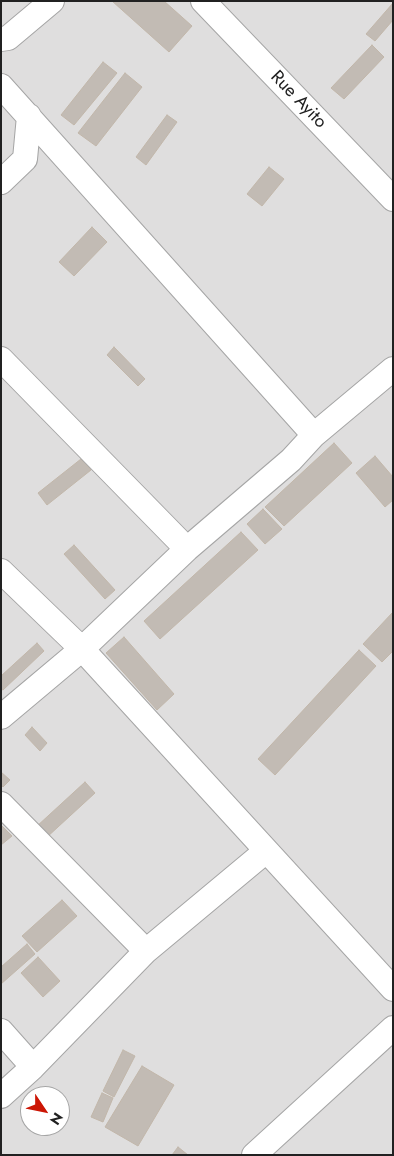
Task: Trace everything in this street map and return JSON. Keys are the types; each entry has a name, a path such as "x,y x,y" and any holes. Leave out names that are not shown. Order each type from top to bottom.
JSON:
{"street":[{"path":"1,39 8,38 52,1"},
{"name":"Rue Ayito","path":"203,1 393,199"},
{"path":"1,86 314,436"},
{"path":"1,182 25,159 29,116"},
{"path":"1,359 187,549"},
{"path":"1,717 82,649 187,549 291,460 314,436 393,369"},
{"path":"1,571 82,649 393,989"},
{"path":"1,804 146,951"},
{"path":"1,1096 33,1067 146,951 266,851"},
{"path":"254,1155 393,1028"},
{"path":"1,1031 33,1067"}],"shaded area":[{"path":"1,1 393,1 393,1155 1,1155"}],"building":[{"path":"112,1 164,1 192,26 169,52"},
{"path":"393,3 393,20 375,41 366,34"},
{"path":"372,45 384,57 344,99 331,88"},
{"path":"103,62 117,73 74,125 61,115"},
{"path":"125,73 142,87 96,146 78,133"},
{"path":"167,115 177,122 146,165 136,157"},
{"path":"269,167 284,179 262,206 247,194"},
{"path":"92,227 107,242 74,276 59,262"},
{"path":"114,347 145,379 138,386 107,355"},
{"path":"334,443 352,463 284,526 265,507"},
{"path":"375,456 393,477 393,500 385,507 356,473"},
{"path":"81,459 91,470 47,505 38,493"},
{"path":"263,509 282,529 265,544 247,524"},
{"path":"241,532 258,550 160,639 144,621"},
{"path":"74,545 115,590 105,599 64,554"},
{"path":"393,612 393,651 382,662 363,644"},
{"path":"124,637 174,694 157,710 106,653"},
{"path":"37,643 44,651 3,690 1,689 1,676"},
{"path":"359,650 376,666 275,775 258,759"},
{"path":"32,727 47,743 40,751 25,735"},
{"path":"1,772 10,780 3,787 1,785"},
{"path":"85,782 95,793 46,838 36,827"},
{"path":"1,825 12,836 1,845"},
{"path":"62,900 77,916 37,952 22,936"},
{"path":"27,944 35,954 1,984 1,967"},
{"path":"38,957 60,981 43,997 21,973"},
{"path":"123,1050 135,1056 114,1097 103,1091"},
{"path":"142,1066 174,1085 138,1146 105,1127"},
{"path":"102,1093 113,1098 103,1122 91,1117"},
{"path":"178,1147 188,1155 172,1155"}]}
